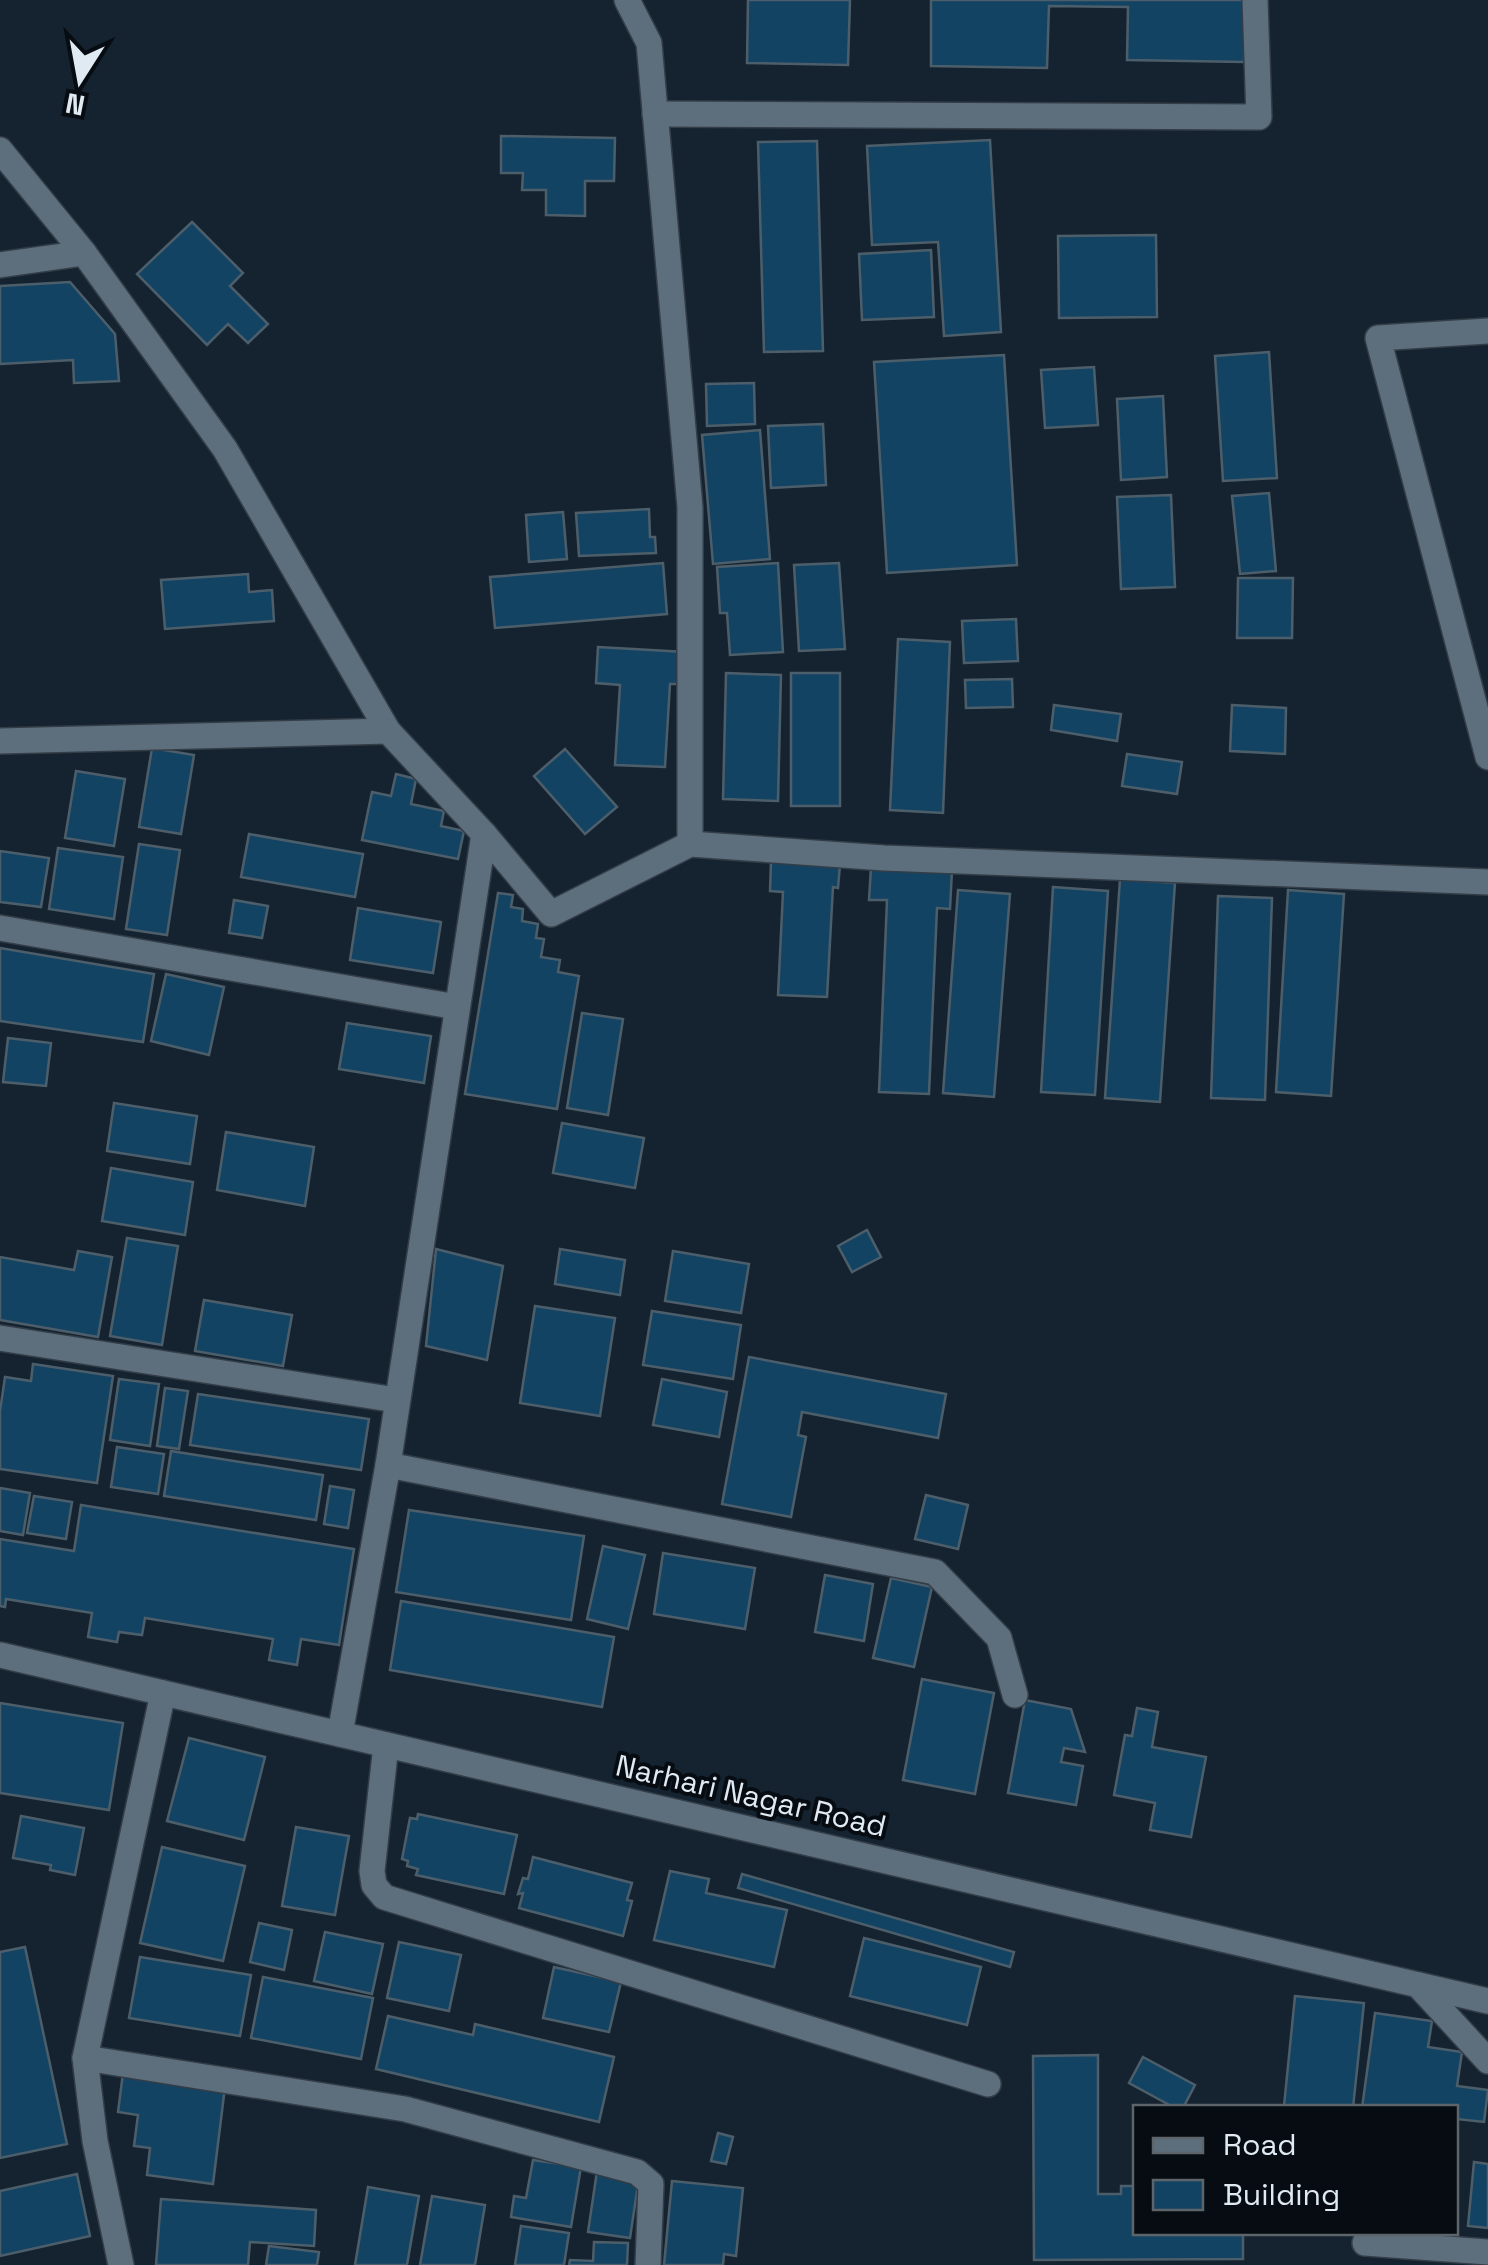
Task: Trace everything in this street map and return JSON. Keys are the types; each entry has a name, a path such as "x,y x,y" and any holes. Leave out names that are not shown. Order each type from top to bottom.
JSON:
{"street":[{"path":"627,0 649,43 690,507 690,844"},
{"path":"655,114 1259,117 1255,0"},
{"path":"0,150 84,253 224,449 388,730 551,914 690,844 884,858 1488,882"},
{"path":"0,265 84,253"},
{"path":"1488,331 1378,338 1488,757"},
{"path":"0,742 388,730"},
{"path":"340,1734 388,1465 484,834"},
{"path":"0,928 457,1007"},
{"path":"0,1338 396,1400"},
{"path":"388,1465 935,1572 999,1638 1015,1695"},
{"name":"Narhari Nagar Road","path":"0,1655 1488,2001"},
{"path":"121,2265 96,2141 85,2058 162,1693"},
{"path":"386,1745 372,1871 374,1885 384,1896 988,2084"},
{"path":"1418,1985 1488,2062"},
{"path":"85,2058 405,2109 637,2172 651,2184 648,2265"},
{"path":"1365,2243 1488,2252"}],"building":[{"path":"748,0 850,0 848,65 747,63"},
{"path":"931,0 1245,0 1244,62 1127,60 1128,7 1049,6 1047,68 931,66"},
{"path":"501,136 615,138 614,181 585,181 585,216 546,215 546,190 522,190 523,173 501,173"},
{"path":"990,140 1001,332 944,336 938,242 872,245 867,146"},
{"path":"817,141 823,351 764,352 758,142"},
{"path":"192,222 243,273 230,286 268,324 248,343 228,324 207,345 137,274"},
{"path":"1156,235 1157,317 1059,318 1058,236"},
{"path":"931,250 934,317 862,320 859,254"},
{"path":"70,282 115,334 119,381 74,383 73,360 0,364 0,286"},
{"path":"1269,352 1277,478 1223,481 1215,356"},
{"path":"1004,355 1017,565 887,573 874,362"},
{"path":"1094,367 1098,425 1045,428 1041,370"},
{"path":"754,383 755,424 707,426 706,384"},
{"path":"1163,396 1167,477 1121,480 1117,399"},
{"path":"823,424 826,485 771,488 768,426"},
{"path":"760,430 770,559 713,564 702,435"},
{"path":"1269,493 1276,571 1240,574 1232,496"},
{"path":"1171,495 1175,587 1121,589 1117,497"},
{"path":"649,509 650,537 655,537 656,553 579,556 576,513"},
{"path":"563,512 567,559 529,562 526,515"},
{"path":"663,563 667,614 495,628 490,577"},
{"path":"778,563 783,652 730,655 727,613 720,613 717,567"},
{"path":"839,563 845,649 799,651 794,565"},
{"path":"248,574 249,592 272,590 274,621 165,629 161,580"},
{"path":"1238,578 1293,578 1292,638 1237,638"},
{"path":"1016,619 1018,661 964,663 962,621"},
{"path":"898,639 950,642 943,813 890,810"},
{"path":"598,647 685,652 682,684 670,684 665,767 615,765 620,685 596,683"},
{"path":"726,673 781,675 778,801 723,799"},
{"path":"791,673 840,673 840,806 791,806"},
{"path":"1012,679 1013,707 966,708 965,680"},
{"path":"1054,705 1121,714 1117,741 1051,730"},
{"path":"1232,705 1286,708 1285,754 1230,751"},
{"path":"152,748 194,755 181,834 139,827"},
{"path":"565,749 617,807 585,834 534,776"},
{"path":"1127,754 1182,762 1177,794 1122,786"},
{"path":"76,771 125,779 114,846 65,838"},
{"path":"396,774 416,779 411,804 444,811 441,826 464,831 458,859 362,840 372,792 391,796"},
{"path":"249,834 363,854 355,897 241,877"},
{"path":"139,844 180,850 167,935 126,929"},
{"path":"58,848 123,857 114,919 49,909"},
{"path":"0,851 49,858 41,907 0,902"},
{"path":"771,861 840,865 838,888 833,887 827,997 778,995 783,892 770,891"},
{"path":"871,867 952,870 950,909 937,908 929,1094 879,1092 887,900 869,900"},
{"path":"1120,879 1175,883 1160,1102 1105,1098"},
{"path":"1053,887 1108,891 1095,1095 1041,1092"},
{"path":"958,890 1010,894 994,1097 943,1093"},
{"path":"1288,890 1344,894 1331,1096 1276,1092"},
{"path":"498,893 513,895 511,907 523,909 522,921 538,924 536,938 544,939 541,957 560,960 558,972 579,976 557,1109 465,1094"},
{"path":"1218,896 1272,898 1265,1100 1211,1098"},
{"path":"234,900 268,906 262,938 229,933"},
{"path":"358,908 441,922 433,973 350,960"},
{"path":"0,948 154,974 143,1042 0,1021"},
{"path":"166,974 224,987 209,1055 151,1041"},
{"path":"582,1013 623,1019 608,1115 567,1108"},
{"path":"347,1023 431,1036 424,1083 339,1069"},
{"path":"8,1038 51,1043 46,1086 3,1082"},
{"path":"114,1103 197,1116 190,1164 107,1151"},
{"path":"562,1123 644,1138 635,1188 553,1173"},
{"path":"226,1132 314,1147 305,1206 217,1190"},
{"path":"111,1168 193,1182 185,1235 102,1221"},
{"path":"867,1230 881,1257 852,1272 838,1246"},
{"path":"127,1238 178,1246 162,1345 110,1336"},
{"path":"436,1249 503,1266 487,1360 426,1346"},
{"path":"560,1249 625,1260 620,1295 555,1284"},
{"path":"78,1251 112,1257 98,1337 0,1320 0,1257 74,1270"},
{"path":"673,1251 749,1264 741,1313 665,1301"},
{"path":"204,1300 292,1315 283,1366 195,1351"},
{"path":"535,1306 615,1318 600,1416 520,1403"},
{"path":"652,1311 741,1325 733,1379 643,1365"},
{"path":"749,1357 946,1394 938,1438 802,1412 798,1435 806,1437 791,1517 722,1504"},
{"path":"33,1364 113,1376 97,1483 0,1469 0,1411 5,1377 31,1381"},
{"path":"119,1379 159,1384 150,1446 110,1440"},
{"path":"662,1379 727,1392 719,1437 653,1425"},
{"path":"165,1388 188,1391 179,1449 157,1446"},
{"path":"198,1394 369,1419 361,1470 190,1445"},
{"path":"117,1447 164,1454 158,1494 111,1487"},
{"path":"171,1451 323,1475 316,1520 164,1496"},
{"path":"330,1486 354,1490 348,1528 324,1524"},
{"path":"0,1488 30,1493 23,1535 0,1531"},
{"path":"926,1495 968,1505 958,1549 915,1539"},
{"path":"34,1496 72,1502 66,1539 27,1533"},
{"path":"81,1505 354,1549 339,1645 301,1639 297,1665 269,1660 273,1639 145,1618 142,1635 119,1632 117,1642 88,1637 92,1613 6,1599 5,1607 0,1606 0,1539 74,1551"},
{"path":"409,1510 584,1536 571,1620 396,1592"},
{"path":"603,1546 645,1555 628,1629 587,1619"},
{"path":"663,1553 755,1568 745,1629 654,1614"},
{"path":"825,1575 873,1584 864,1641 815,1632"},
{"path":"891,1578 932,1587 914,1667 873,1658"},
{"path":"401,1601 614,1637 602,1707 390,1670"},
{"path":"922,1679 994,1693 975,1794 903,1780"},
{"path":"1025,1700 1071,1709 1085,1752 1064,1748 1061,1762 1083,1766 1076,1805 1008,1793"},
{"path":"0,1703 123,1723 109,1810 0,1793"},
{"path":"1137,1708 1158,1712 1152,1747 1206,1757 1191,1837 1150,1830 1155,1803 1114,1795 1125,1735 1132,1736"},
{"path":"189,1738 265,1757 244,1840 167,1821"},
{"path":"418,1814 517,1835 504,1894 416,1875 418,1869 407,1866 408,1861 402,1859 410,1818 417,1819"},
{"path":"21,1816 84,1828 75,1875 50,1870 51,1865 13,1858"},
{"path":"296,1827 349,1836 335,1915 282,1906"},
{"path":"162,1847 245,1866 223,1961 140,1943"},
{"path":"533,1857 632,1883 627,1900 632,1901 623,1936 519,1908 523,1893 518,1894 523,1878 528,1879"},
{"path":"670,1871 709,1879 706,1893 787,1910 774,1967 654,1940"},
{"path":"742,1874 1014,1952 1010,1967 738,1888"},
{"path":"259,1923 292,1930 284,1970 250,1962"},
{"path":"325,1932 383,1944 372,1994 314,1981"},
{"path":"864,1938 981,1967 967,2025 850,1996"},
{"path":"399,1942 461,1955 449,2011 387,1998"},
{"path":"25,1947 67,2144 0,2158 0,1952"},
{"path":"140,1957 251,1975 240,2036 129,2018"},
{"path":"554,1967 621,1982 609,2032 543,2018"},
{"path":"263,1977 373,1998 361,2059 251,2038"},
{"path":"1295,1996 1364,2003 1353,2105 1284,2105"},
{"path":"1375,2013 1432,2021 1428,2047 1462,2052 1457,2086 1488,2090 1484,2122 1458,2119 1458,2105 1362,2105"},
{"path":"388,2016 473,2035 475,2024 614,2057 599,2122 376,2069"},
{"path":"1098,2055 1098,2194 1121,2194 1121,2186 1133,2186 1133,2235 1243,2235 1243,2259 1034,2260 1033,2056"},
{"path":"1143,2057 1195,2085 1185,2105 1169,2105 1129,2083"},
{"path":"123,2073 225,2087 213,2184 147,2175 150,2148 134,2146 138,2115 118,2112"},
{"path":"718,2133 733,2137 726,2164 711,2161"},
{"path":"533,2160 581,2167 571,2227 511,2217 514,2196 526,2198"},
{"path":"1474,2162 1488,2164 1488,2228 1468,2226"},
{"path":"597,2171 639,2178 630,2238 588,2232"},
{"path":"77,2174 90,2236 0,2256 0,2191"},
{"path":"672,2181 743,2188 736,2256 724,2254 723,2265 664,2265"},
{"path":"368,2187 419,2196 407,2265 355,2265"},
{"path":"432,2196 485,2205 475,2265 420,2265"},
{"path":"161,2199 316,2210 314,2246 250,2242 248,2265 156,2265"},
{"path":"521,2226 569,2233 564,2265 515,2265"},
{"path":"594,2242 628,2243 627,2265 569,2265 570,2260 593,2261"},
{"path":"269,2246 319,2252 317,2265 266,2265"}]}
